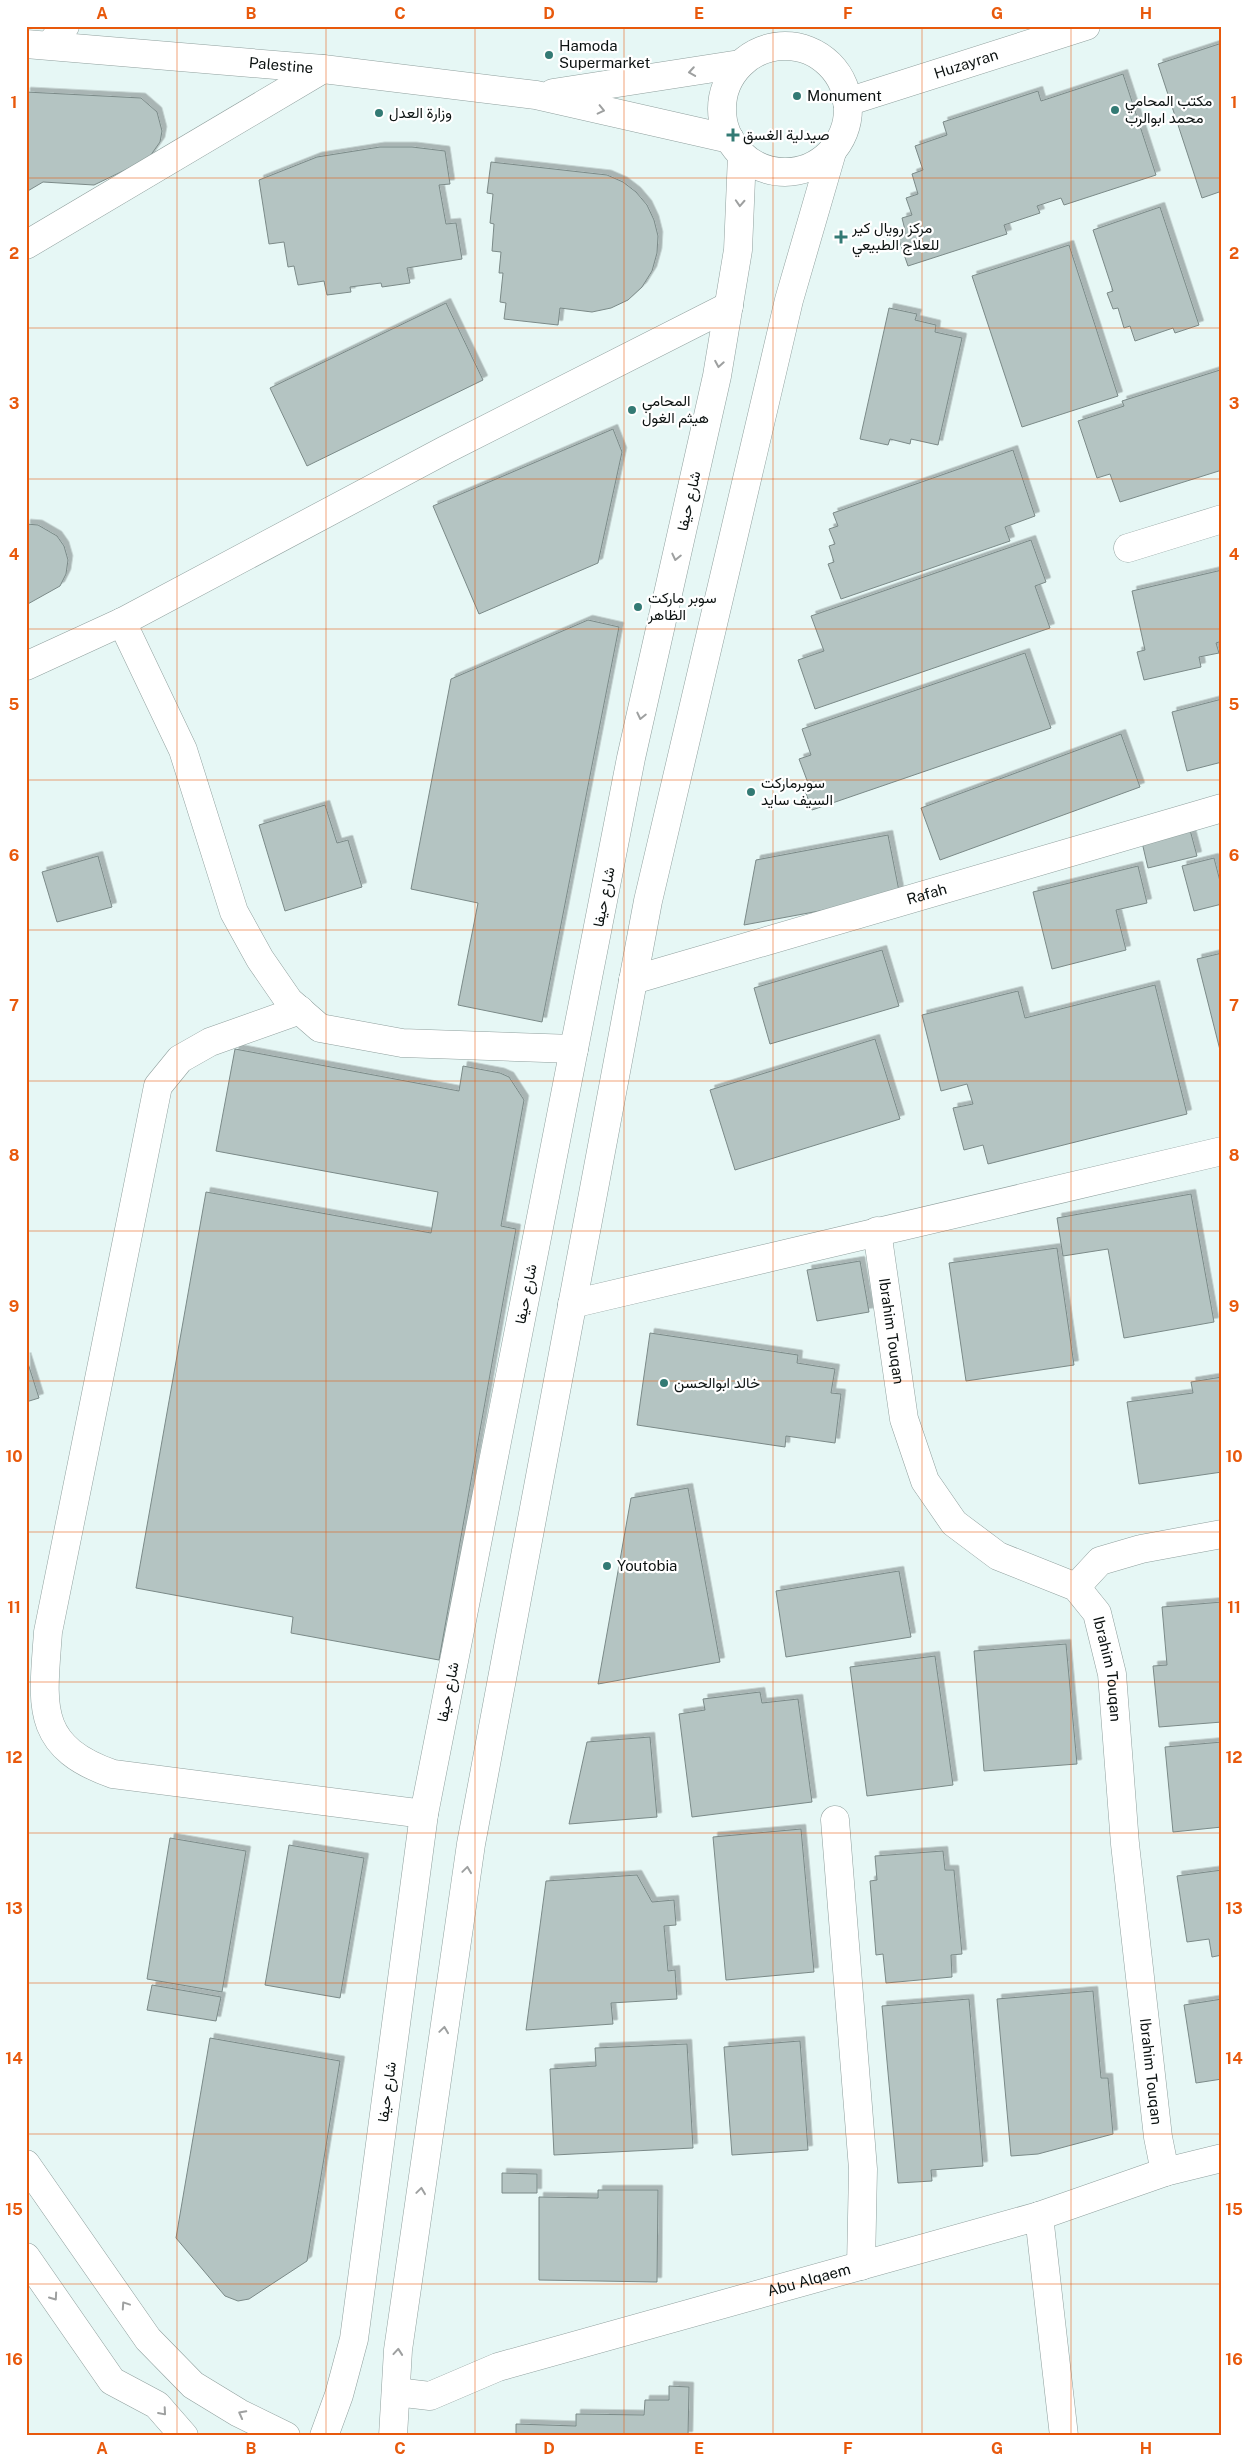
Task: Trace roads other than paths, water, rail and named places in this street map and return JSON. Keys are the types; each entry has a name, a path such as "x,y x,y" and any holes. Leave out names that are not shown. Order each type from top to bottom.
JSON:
{"street":[{"name":"Huzayran","path":"847,102 1086,26"},
{"path":"393,2436 398,2350 471,1844 648,901 789,300 832,152 844,134 848,112 846,91 836,72 802,37 758,52 740,64 728,82 723,101 723,121 736,147 758,166 777,172 797,171 815,165 832,152"},
{"name":"Palestine","path":"47,39 323,69 536,95"},
{"path":"536,95 740,64"},
{"path":"26,245 323,69"},
{"path":"536,95 736,147"},
{"name":"شارع حيفا","path":"324,2436 339,2395 354,2339 424,1814 631,758 716,376 729,306 738,250 736,147"},
{"path":"26,666 122,622 445,450 729,306"},
{"path":"1128,548 1222,519"},
{"path":"122,622 183,750 234,912 260,960 289,1000 320,1028 402,1044 574,1049"},
{"name":"Rafah","path":"633,980 1222,808"},
{"path":"300,1010 210,1042 180,1059 158,1086 48,1632 44,1696 49,1726 66,1750 88,1765 113,1774 424,1814"},
{"path":"572,1304 1222,1151"},
{"name":"Ibrahim Touqan","path":"877,1231 904,1419 926,1481 954,1523 998,1556 1076,1587 1097,1613 1112,1674 1126,1854 1158,2137 1165,2172"},
{"path":"1076,1587 1100,1561 1141,1549 1222,1534"},
{"path":"835,1820 863,2170 861,2266"},
{"name":"Abu Alqaem","path":"396,2392 430,2396 498,2367 1039,2216 1165,2172 1222,2158"},
{"path":"26,2164 148,2339 194,2385 239,2413 286,2436"},
{"path":"1039,2216 1064,2436"},
{"path":"26,2257 112,2381 158,2405 184,2436"}],"place":[{"name":"Hamoda Supermarket","path":"549,55"},
{"name":"Monument","path":"797,96"},
{"name":"مكتب المحامي محمد ابوالرب","path":"1115,110"},
{"name":"وزارة العدل","path":"379,113"},
{"name":"صيدلية الغسق","path":"733,135"},
{"name":"مركز رويال كير للعلاج الطبيعي","path":"841,237"},
{"name":"المحامي هيثم الغول","path":"632,410"},
{"name":"سوبر ماركت الظاهر","path":"638,607"},
{"name":"سوبرماركت السيف سايد","path":"751,792"},
{"name":"خالد ابوالحسن","path":"664,1383"},
{"name":"Youtobia","path":"607,1566"}]}
